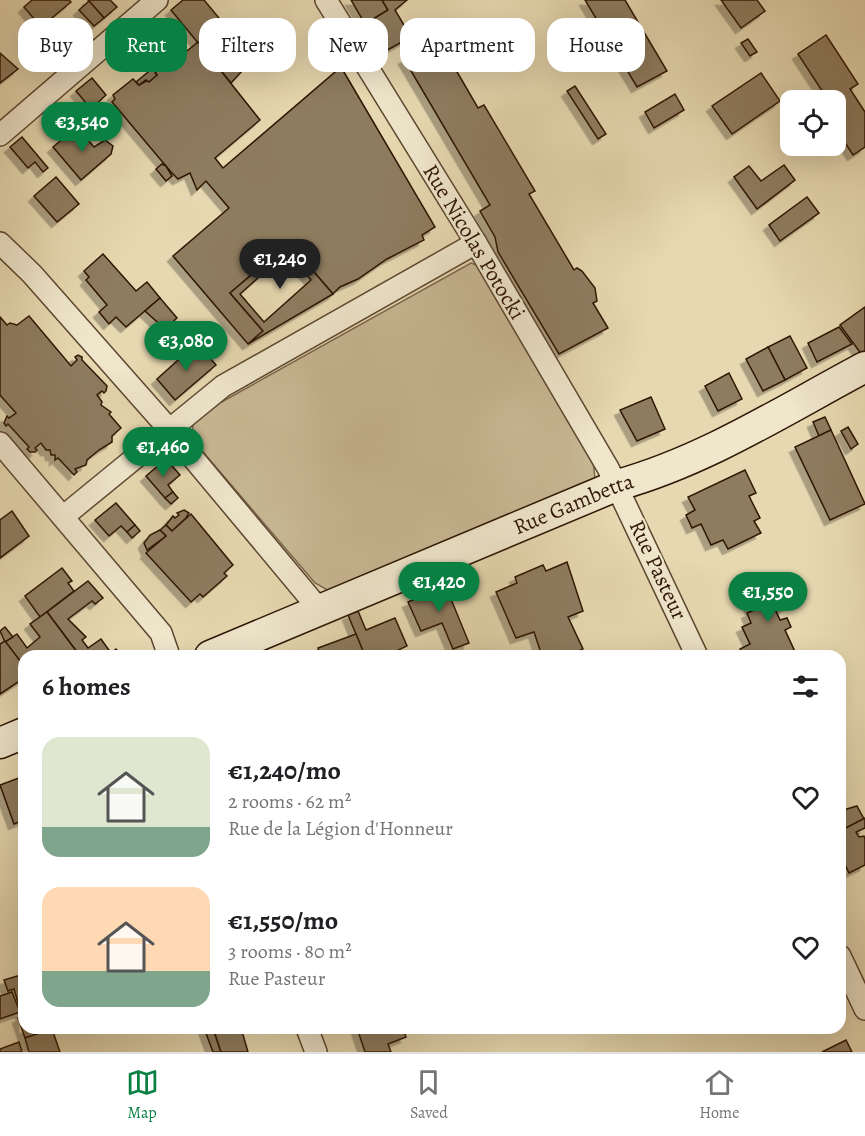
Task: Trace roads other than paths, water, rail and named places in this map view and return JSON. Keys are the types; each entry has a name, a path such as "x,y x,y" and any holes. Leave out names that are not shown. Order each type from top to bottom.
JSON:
{"main road":[{"name":"Rue Gambetta","path":"224,650 618,485 649,476 707,452 865,367"},
{"path":"0,743 18,736"}],"street":[{"path":"0,135 157,0"},
{"name":"Rue Nicolas Potocki","path":"326,0 476,243 618,485"},
{"path":"0,243 32,273 168,428 320,609"},
{"path":"64,516 168,428 223,386 264,360 476,243"},
{"path":"0,443 161,633 167,650"},
{"name":"Rue Pasteur","path":"618,485 694,650"},
{"path":"846,969 865,1009"},
{"path":"309,1034 316,1052"}]}
